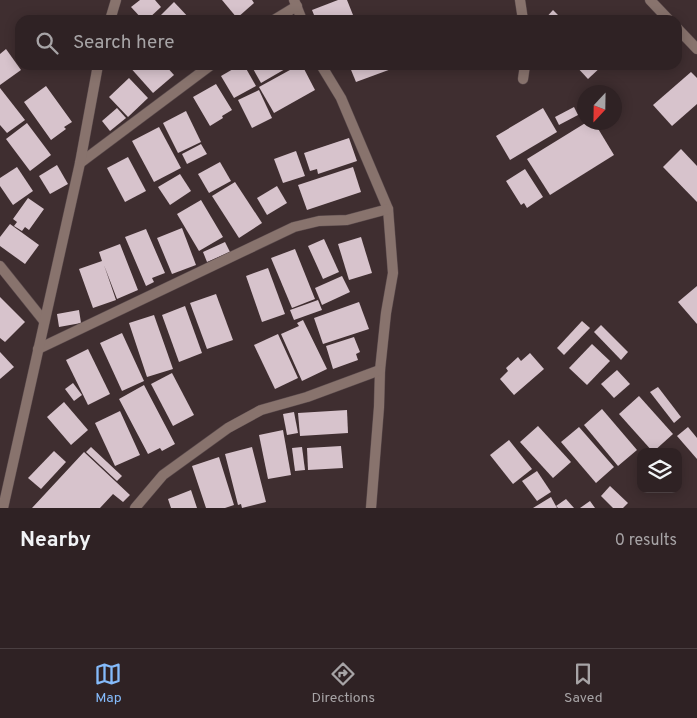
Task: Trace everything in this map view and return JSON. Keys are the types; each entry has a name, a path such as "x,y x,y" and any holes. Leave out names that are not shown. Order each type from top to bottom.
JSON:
{"street":[{"path":"112,15 116,0"},
{"path":"520,0 522,15"},
{"path":"650,0 664,15"},
{"path":"280,15 295,3 300,15"},
{"path":"682,33 697,49"},
{"path":"3,508 80,163 97,70"},
{"path":"80,163 204,70"},
{"path":"324,70 341,98 388,209 393,273 386,313 380,370 371,508"},
{"path":"523,79 524,70"},
{"path":"38,349 294,227 319,222 347,220 388,209"},
{"path":"0,266 44,322"},
{"path":"135,508 163,474 228,428 261,410 307,397 380,370"}],"building":[{"path":"140,0 155,0 161,7 152,15 138,15 131,7"},
{"path":"222,0 252,0 254,3 240,15 234,15"},
{"path":"338,0 347,0 353,15 314,15 312,10"},
{"path":"174,2 186,15 161,15"},
{"path":"553,10 558,15 548,15"},
{"path":"6,49 15,62 15,70 21,70 0,85 0,54"},
{"path":"132,70 170,70 174,75 153,93"},
{"path":"231,70 247,70 256,86 234,98 221,76"},
{"path":"254,70 283,70 261,83"},
{"path":"290,70 305,70 315,90 274,113 259,87"},
{"path":"351,70 389,70 356,82"},
{"path":"580,70 598,70 588,79"},
{"path":"691,72 697,78 697,104 672,126 653,105"},
{"path":"129,78 148,98 128,117 109,97"},
{"path":"216,84 232,110 210,126 193,97"},
{"path":"46,86 72,122 51,140 24,102"},
{"path":"0,88 25,120 7,133 0,125"},
{"path":"259,90 272,118 252,128 238,100"},
{"path":"574,107 577,113 577,116 559,125 555,117"},
{"path":"117,108 126,118 110,131 102,121"},
{"path":"543,108 557,132 510,160 496,136"},
{"path":"186,111 201,142 178,153 163,123"},
{"path":"27,123 51,155 30,171 6,139"},
{"path":"159,127 181,168 154,182 132,141"},
{"path":"577,128 577,130 599,130 614,155 550,195 527,159"},
{"path":"349,138 357,161 318,174 317,169 310,171 304,153"},
{"path":"201,144 207,154 187,164 182,154"},
{"path":"681,149 697,166 697,202 663,167"},
{"path":"296,151 305,176 283,183 274,159"},
{"path":"128,157 146,191 125,202 107,168"},
{"path":"220,162 231,181 209,193 198,174"},
{"path":"57,165 68,184 50,194 39,176"},
{"path":"17,167 33,191 13,205 0,186 0,178"},
{"path":"353,167 361,192 307,210 298,185"},
{"path":"525,169 543,197 527,208 524,203 521,205 506,181"},
{"path":"180,174 191,191 170,205 158,187"},
{"path":"235,182 262,223 239,238 212,196"},
{"path":"277,186 287,203 267,215 257,198"},
{"path":"28,198 44,209 29,230 25,227 22,231 14,226 17,222 13,219"},
{"path":"201,200 223,237 199,251 177,214"},
{"path":"10,224 39,245 25,264 0,246 0,237"},
{"path":"182,228 196,265 172,274 157,238"},
{"path":"146,229 165,273 152,278 154,282 146,286 125,237"},
{"path":"361,237 372,273 349,280 338,244"},
{"path":"324,239 339,272 323,279 308,246"},
{"path":"225,242 230,252 207,262 203,252"},
{"path":"120,244 138,290 117,299 104,265 116,300 93,308 79,269 102,261 99,252"},
{"path":"295,249 315,299 292,308 271,258"},
{"path":"268,268 285,314 262,322 246,276"},
{"path":"342,276 350,292 322,305 315,288"},
{"path":"697,286 697,324 678,302"},
{"path":"216,294 233,340 207,349 190,303"},
{"path":"0,297 25,322 5,342 0,338"},
{"path":"318,300 322,310 294,320 290,310"},
{"path":"359,302 369,329 323,344 314,318"},
{"path":"185,306 202,353 179,362 162,315"},
{"path":"79,310 81,323 59,327 57,314"},
{"path":"154,315 173,369 147,377 129,323"},
{"path":"303,320 327,369 302,381 281,334 299,326 297,323"},
{"path":"582,321 590,328 564,355 557,348"},
{"path":"601,325 628,352 621,360 594,332"},
{"path":"122,333 144,381 122,391 100,343"},
{"path":"278,334 298,378 275,389 254,345"},
{"path":"354,337 360,352 356,354 358,360 333,369 326,346"},
{"path":"592,344 610,361 587,385 569,368"},
{"path":"88,349 110,394 88,405 66,360"},
{"path":"0,352 14,367 0,379"},
{"path":"530,353 544,369 514,395 500,379 508,371 506,368 518,357 521,361"},
{"path":"617,370 630,384 614,398 601,384"},
{"path":"172,373 194,415 173,426 151,384"},
{"path":"73,383 82,395 74,401 65,389"},
{"path":"144,385 175,444 162,451 160,448 148,454 119,399"},
{"path":"658,387 681,417 674,423 650,392"},
{"path":"639,396 673,434 657,448 649,448 619,414"},
{"path":"64,402 88,430 71,445 47,417"},
{"path":"602,409 637,450 618,466 584,425"},
{"path":"347,410 348,433 300,436 298,413"},
{"path":"120,411 140,455 115,466 95,423"},
{"path":"294,412 298,433 287,435 283,414"},
{"path":"538,426 571,462 553,478 520,442"},
{"path":"579,427 614,467 596,483 561,442"},
{"path":"688,427 697,438 697,459 677,436"},
{"path":"283,430 291,475 268,479 259,435"},
{"path":"509,440 532,469 513,484 490,455"},
{"path":"341,446 343,468 308,470 307,448"},
{"path":"91,447 122,476 117,481 86,452"},
{"path":"252,447 266,502 242,508 241,504 238,505 225,454"},
{"path":"302,447 305,470 295,471 292,448"},
{"path":"54,451 66,462 41,489 28,478"},
{"path":"84,452 130,495 123,502 113,494 100,508 32,508"},
{"path":"219,457 234,505 225,508 206,508 192,466"},
{"path":"537,471 551,492 537,501 522,481"},
{"path":"610,486 628,503 623,508 613,508 601,496"},
{"path":"191,490 197,508 171,508 168,499"},
{"path":"551,497 557,508 533,508"},
{"path":"566,499 574,508 558,508 556,506"},
{"path":"590,501 595,508 580,508"}]}
